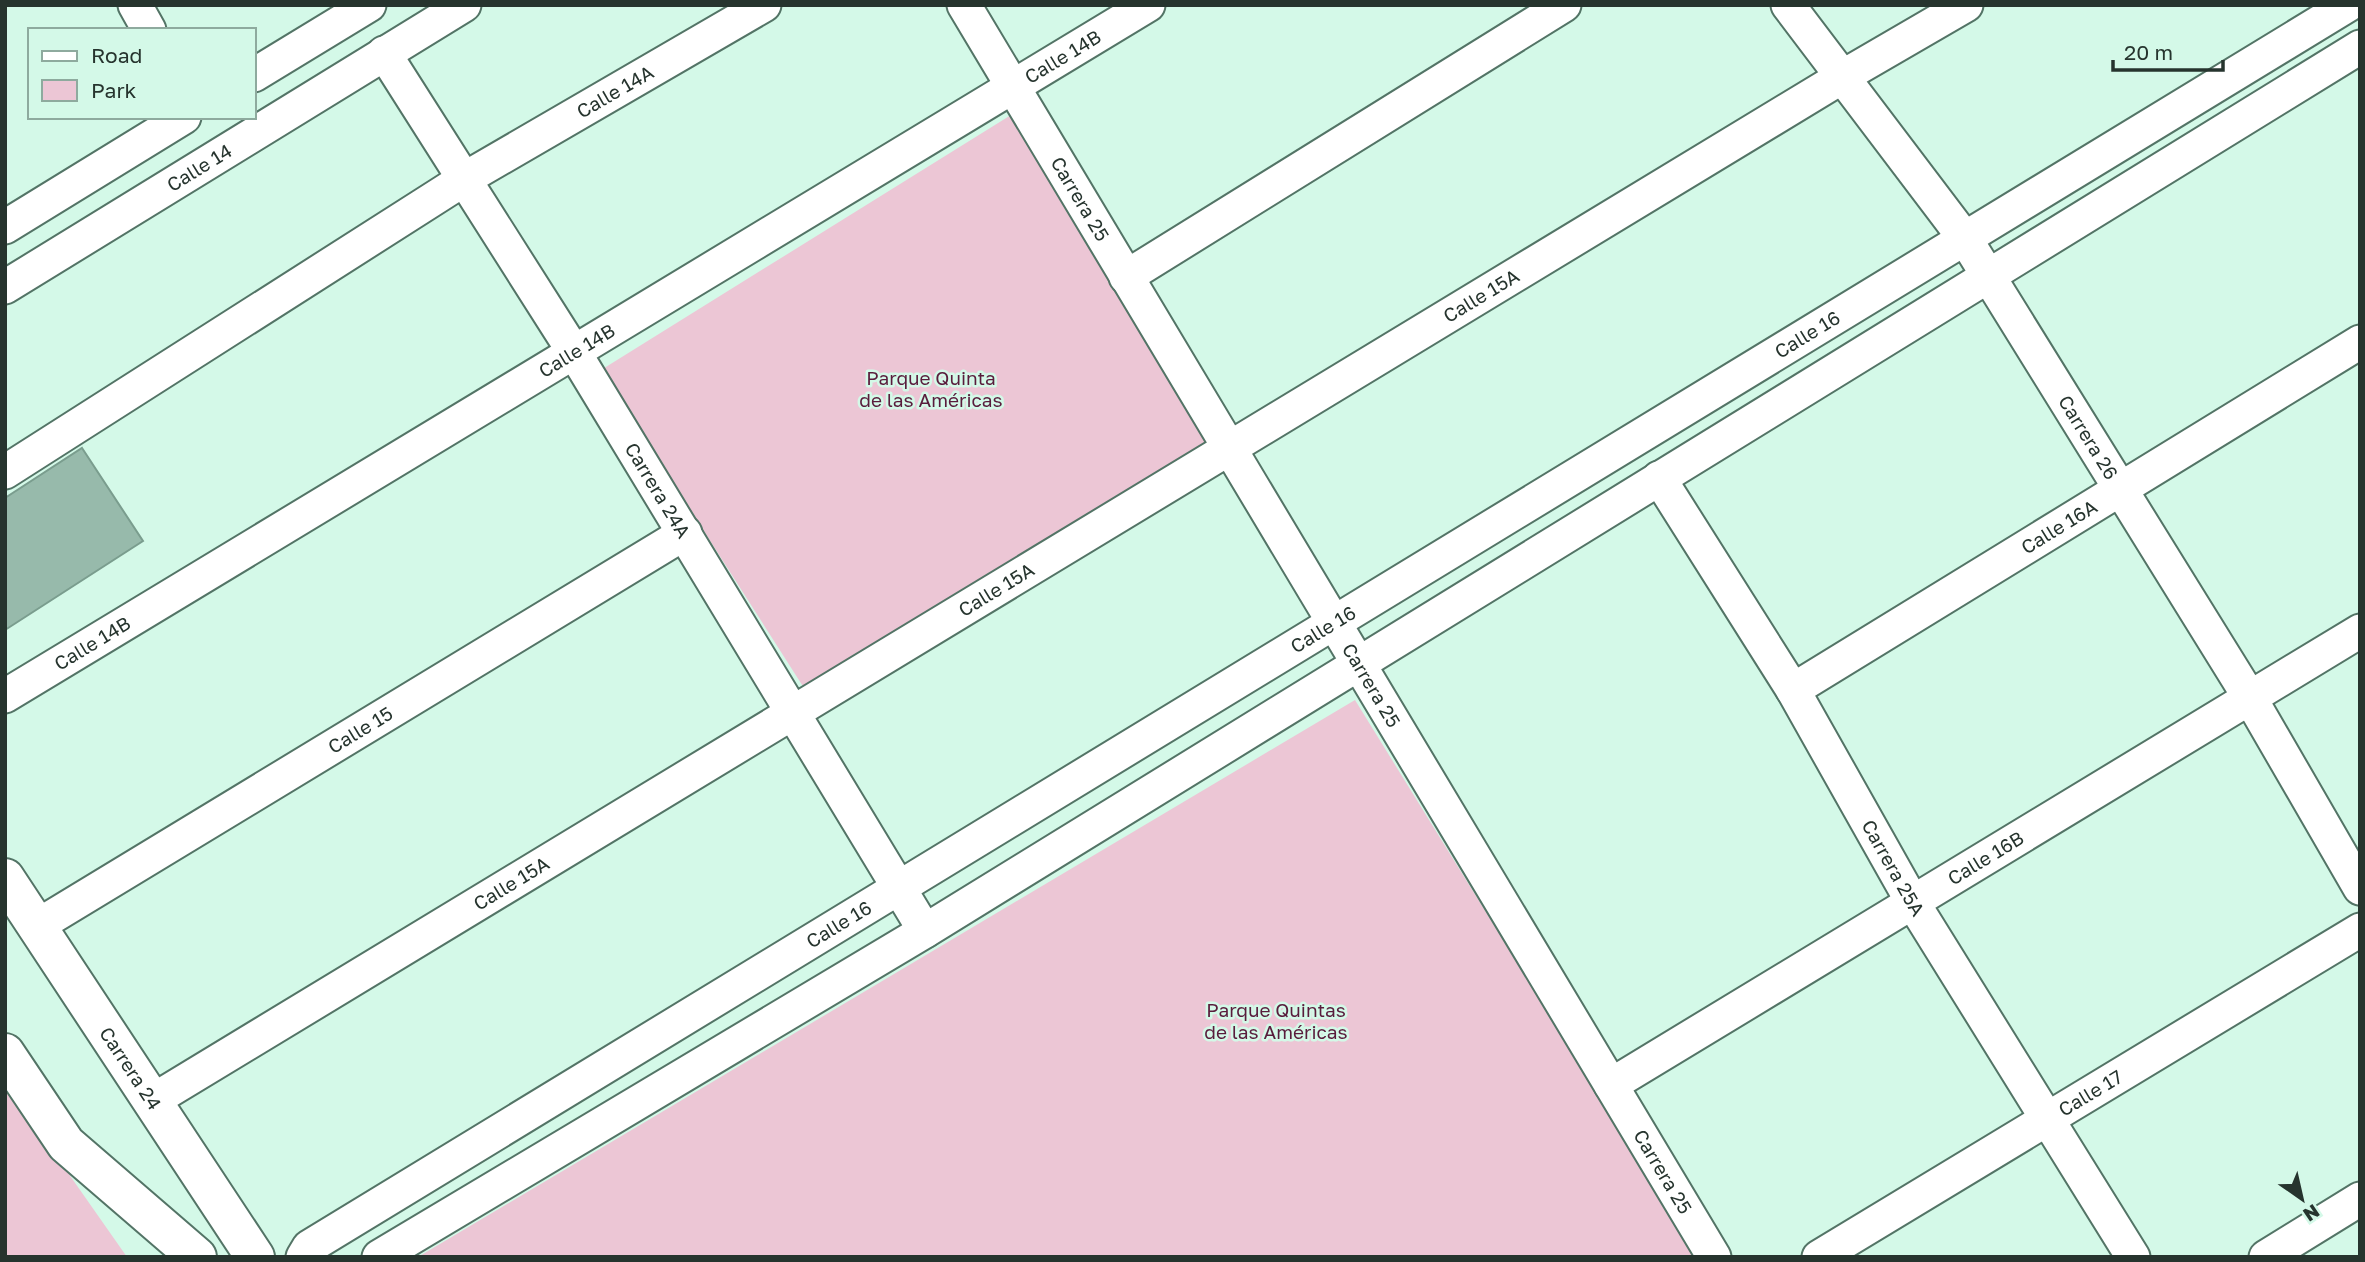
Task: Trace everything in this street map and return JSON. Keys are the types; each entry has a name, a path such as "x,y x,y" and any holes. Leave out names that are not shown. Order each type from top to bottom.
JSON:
{"street":[{"path":"135,5 148,28"},
{"path":"256,74 369,5"},
{"name":"Calle 14","path":"5,287 464,5"},
{"name":"Calle 14A","path":"5,472 466,178 764,5"},
{"name":"Carrera 25","path":"964,5 1714,1257"},
{"name":"Calle 14B","path":"5,696 1147,5"},
{"path":"1126,277 1564,5"},
{"name":"Carrera 26","path":"1788,5 1966,240 2249,698 2360,888"},
{"name":"Calle 15A","path":"152,1101 1842,77 1966,5"},
{"name":"Calle 16","path":"303,1257 309,1247 2348,5"},
{"path":"379,1257 925,931 2360,47"},
{"name":"Carrera 24A","path":"384,53 466,178 574,352 925,931"},
{"path":"5,227 181,119"},
{"name":"Calle 16A","path":"1793,690 2360,342"},
{"name":"Carrera 25A","path":"1659,478 1793,690 1913,903 2133,1257"},
{"name":"Calle 15","path":"37,926 685,533"},
{"name":"Calle 16B","path":"1611,1085 2360,631"},
{"name":"Carrera 24","path":"5,878 255,1257"},
{"name":"Calle 17","path":"1819,1257 2360,930"},
{"path":"5,1053 66,1144 197,1257"},
{"path":"2266,1257 2360,1199"}],"green space":[{"name":"Parque Quinta de las Américas","path":"1011,115 1207,444 804,688 601,370"},
{"name":"Parque Quintas de las Américas","path":"1355,700 1699,1257 418,1257"},
{"path":"5,1083 127,1257 5,1257"}],"building":[{"path":"82,448 143,541 5,630 5,498"}]}
